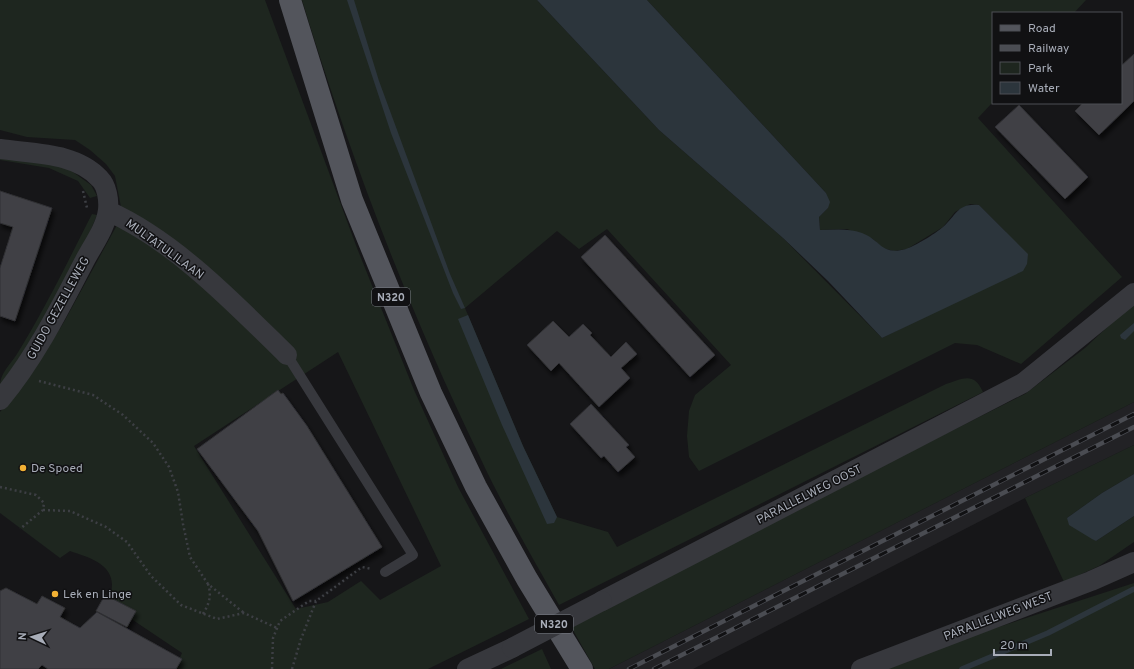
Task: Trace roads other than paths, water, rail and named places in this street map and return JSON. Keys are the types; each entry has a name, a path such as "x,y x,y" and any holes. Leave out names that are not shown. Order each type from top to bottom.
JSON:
{"main road":[{"name":"N320","path":"290,0 352,200 431,393 476,487 527,579 582,669"}],"street":[{"path":"0,149 65,158 90,170 101,180 106,191 108,211"},
{"name":"MULTATULILAAN","path":"108,211 124,218 168,248 224,293 287,355"},
{"name":"GUIDO GEZELLEWEG","path":"0,400 19,378 63,302 101,230 108,211"},
{"name":"PARALLELWEG OOST","path":"467,669 512,648 1023,383 1134,293"},
{"name":"PARALLELWEG WEST","path":"861,669 1091,581 1134,562"}],"lane":[{"path":"287,355 413,555 384,572"}],"water":[{"path":"347,0 354,0 379,81 450,274 465,308 461,309 453,293 391,133"},
{"path":"537,0 647,0 826,193 830,202 828,208 819,217 820,230 857,231 873,239 886,249 898,251 920,243 935,233 948,223 962,208 966,206 979,205 1028,254 1027,264 1023,271 882,338 828,281 783,238 659,130"},
{"path":"468,315 523,446 557,517 554,523 547,524 502,425 458,319"},
{"path":"1134,323 1134,331 1125,340 1121,338 1120,335"},
{"path":"1134,474 1134,516 1096,541 1069,525 1067,518 1102,493"}],"waterway":[{"path":"962,669 1048,633 1134,589"}],"railway":[{"path":"629,669 1134,414"},
{"path":"654,669 1134,427"}],"place":[{"name":"De Spoed","path":"23,468"},
{"name":"Lek en Linge","path":"55,594"}]}
